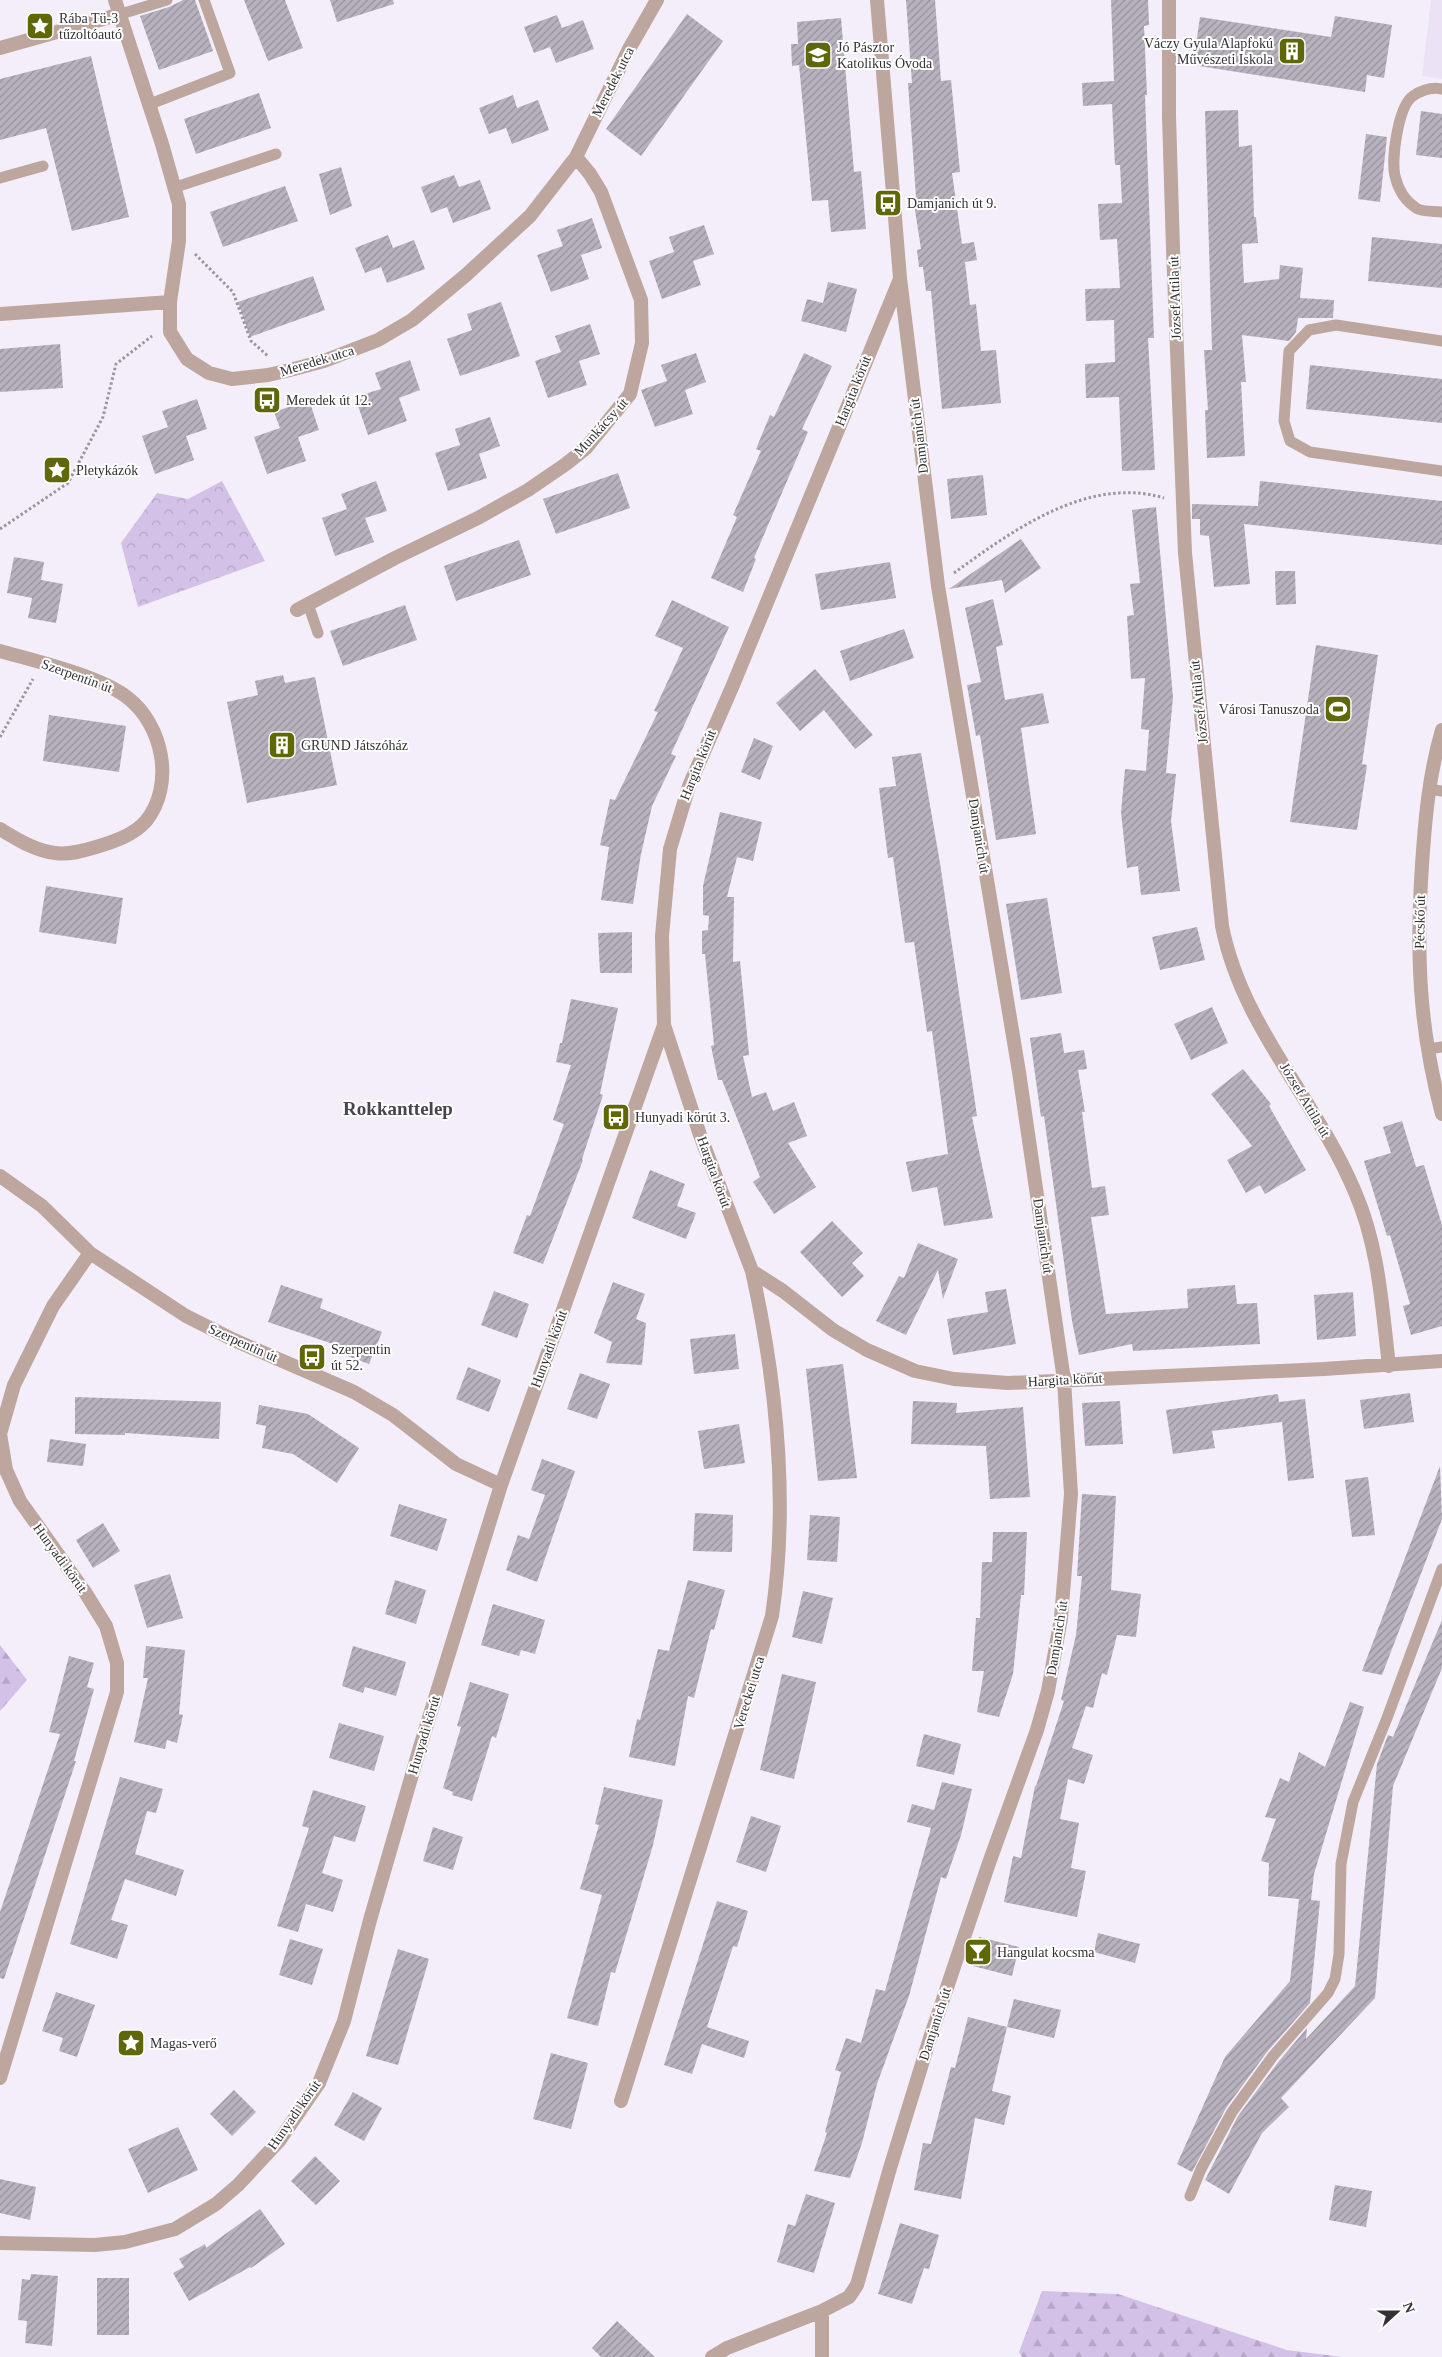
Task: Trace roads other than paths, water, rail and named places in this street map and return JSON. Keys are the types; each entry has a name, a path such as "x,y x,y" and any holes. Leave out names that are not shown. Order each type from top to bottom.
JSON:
{"street":[{"name":"Meredek utca","path":"115,0 176,187 180,218 179,241 170,302 169,322 172,338 187,359 209,374 232,379 286,371 324,361 378,340 412,320 466,276 530,216 576,157 629,49 657,0"},
{"name":"Damjanich út","path":"712,2357 733,2345 822,2311 849,2297 857,2285 890,2168 930,2038 989,1863 1037,1730 1048,1691 1061,1618 1070,1519 1070,1458 1064,1380 1017,1062 938,586 900,278 877,0"},
{"name":"József Attila út","path":"1169,0 1171,192 1183,504 1196,667 1221,918 1226,945 1243,995 1256,1021 1318,1121 1359,1201 1372,1244 1389,1366"},
{"path":"0,48 121,14"},
{"name":"Munkácsy út","path":"302,607 478,518 528,490 586,448 630,394 642,343 641,300 601,192 590,174 576,157"},
{"name":"Hargita körút","path":"900,278 733,685 689,786 670,849 663,905 662,972 664,1025 700,1135 752,1271 783,1291 833,1330 899,1366 954,1379 1008,1383 1389,1366 1442,1361"},
{"path":"0,314 170,302"},
{"name":"Szerpentin út","path":"0,651 42,663 112,688 135,705 150,726 161,754 162,774 158,801 145,821 138,829 105,844 80,852 56,854 42,850 0,829"},
{"name":"Pécskő út","path":"1442,730 1436,790 1418,920 1419,971 1427,1049 1442,1114"},
{"name":"Hunyadi körút","path":"0,2243 115,2243 148,2237 175,2228 216,2204 238,2185 280,2141 319,2083 344,2021 370,1920 417,1756 501,1485 664,1025"},
{"name":"Szerpentin út","path":"0,1176 42,1206 90,1253 207,1328 326,1379 372,1402 417,1432 456,1464 501,1485"},
{"name":"Hunyadi körút","path":"0,2078 4,2053 117,1692 117,1663 106,1626 85,1592 20,1501 6,1470 0,1434 14,1385 53,1306 90,1253"},
{"name":"Vereckei utca","path":"621,2101 772,1616 778,1542 778,1441 768,1348 752,1271"},
{"path":"822,2311 822,2357"}],"lane":[{"path":"121,14 167,0"},
{"path":"150,104 230,73 204,0"},
{"path":"1442,89 1432,87 1412,96 1401,114 1395,151 1394,175 1401,194 1417,209 1442,212"},
{"path":"176,187 276,154"},
{"path":"0,178 43,166"},
{"path":"1442,341 1336,325 1308,330 1289,351 1284,421 1290,441 1310,452 1442,470"},
{"path":"302,607 318,633"},
{"path":"1427,1049 1442,1047"},
{"path":"1190,2196 1201,2169 1232,2112 1273,2056 1328,1993 1335,1979 1339,1954 1341,1864 1353,1802 1387,1718 1442,1569"}],"place":[{"name":"Rába Tü-3 tűzoltóautó","path":"40,26"},
{"name":"Váczy Gyula Alapfokú Művészeti Iskola","path":"1292,51"},
{"name":"Jó Pásztor Katolikus Óvoda","path":"818,55"},
{"name":"Damjanich út 9.","path":"888,203"},
{"name":"Meredek út 12.","path":"267,400"},
{"name":"Pletykázók","path":"57,470"},
{"name":"Városi Tanuszoda","path":"1338,709"},
{"name":"GRUND Játszóház","path":"282,745"},
{"name":"Hunyadi körút 3.","path":"616,1117"},
{"name":"Szerpentin út 52.","path":"312,1357"},
{"name":"Hangulat kocsma","path":"978,1952"},
{"name":"Magas-verő","path":"131,2043"}],"district":[{"name":"Rokkanttelep","path":"398,1108"}]}
